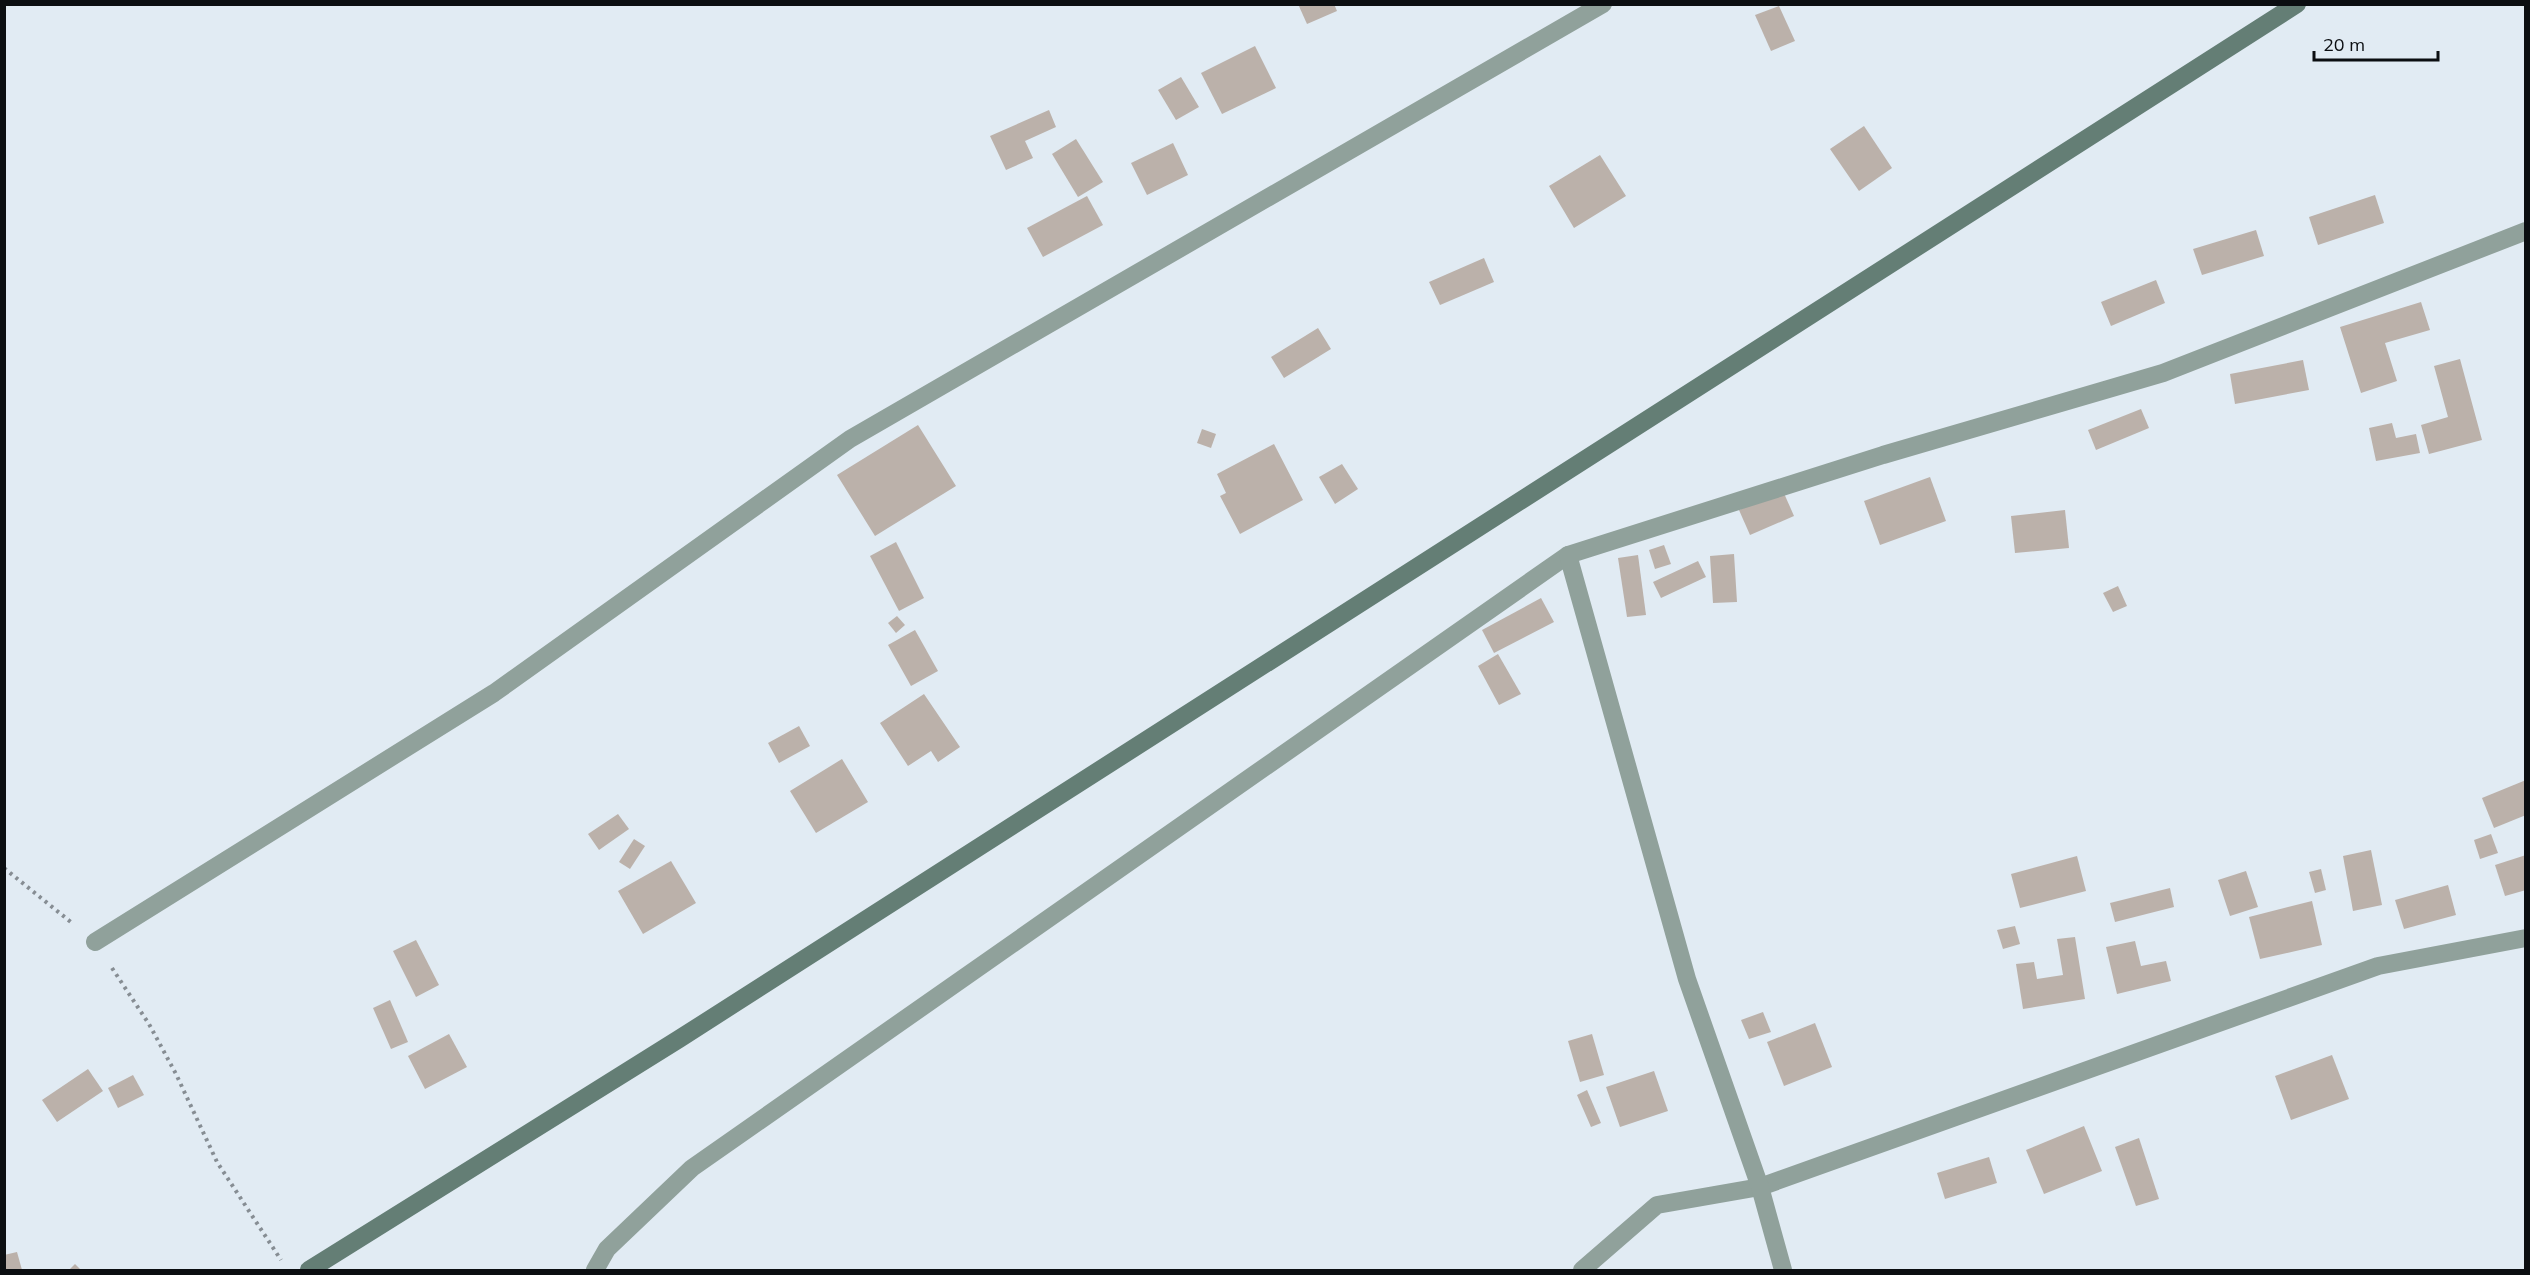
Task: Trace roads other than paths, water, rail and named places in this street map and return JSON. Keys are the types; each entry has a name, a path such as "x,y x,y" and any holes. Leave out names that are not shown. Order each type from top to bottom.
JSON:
{"main road":[{"path":"309,1270 679,1039 2296,4"}],"street":[{"path":"95,942 494,693 850,439 1603,4"},
{"path":"595,1270 607,1249 692,1168 1568,555 1883,455 2163,373 2526,231"},
{"path":"1568,555 1687,979 1760,1187 1783,1270"},
{"path":"1582,1270 1656,1205 1760,1187 2378,966 2526,938"}]}
